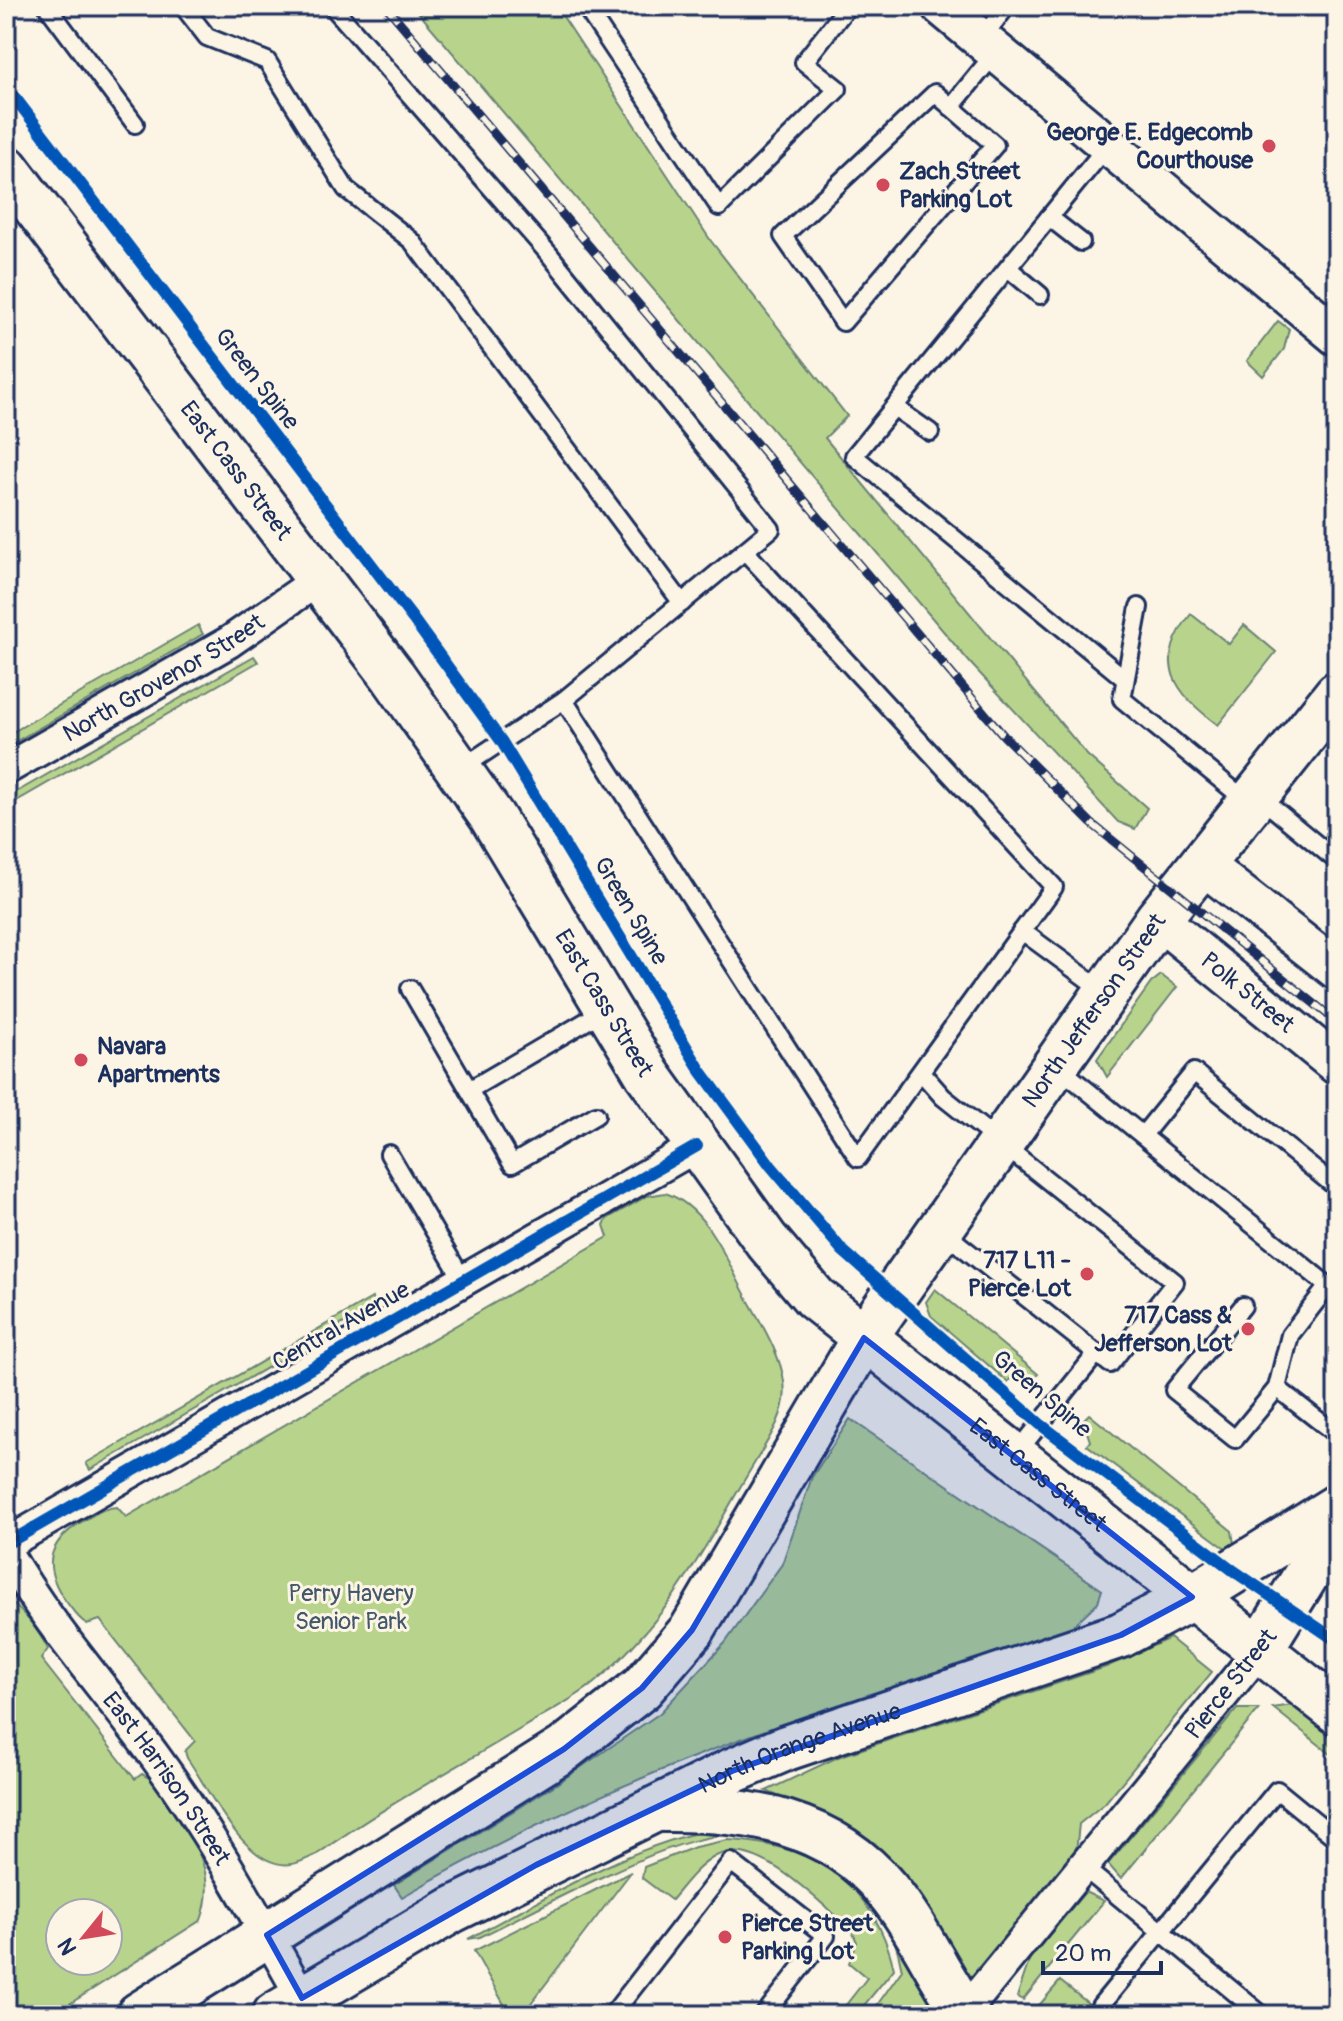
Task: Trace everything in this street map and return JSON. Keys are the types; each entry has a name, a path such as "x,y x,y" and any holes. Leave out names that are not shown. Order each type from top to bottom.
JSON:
{"main road":[{"name":"East Cass Street","path":"6,169 460,769 697,1146 766,1240 815,1298 1337,1711"},
{"name":"North Jefferson Street","path":"864,1338 1158,919 1337,694"},
{"path":"139,2015 564,1749 642,1688 692,1630 864,1338"},
{"name":"North Orange Avenue","path":"296,2009 476,1897 653,1809 786,1748 1121,1635 1192,1597 1337,1507"},
{"name":"Pierce Street","path":"1260,1650 1337,1525"},
{"path":"653,1809 741,1811 789,1823 830,1840 853,1855 888,1891 965,2014"}],"street":[{"path":"941,6 1337,336"},
{"name":"North Grovenor Street","path":"6,769 229,642 318,580"},
{"path":"1202,864 1337,970"},
{"name":"Polk Street","path":"1158,919 1337,1065"},
{"name":"Central Avenue","path":"6,1544 697,1146"},
{"name":"East Harrison Street","path":"6,1552 38,1607 186,1801 267,1935 296,2009"},
{"name":"Pierce Street","path":"965,2014 1260,1650"}],"lane":[{"path":"47,6 135,124"},
{"path":"183,6 207,37 267,61 346,189 412,241 682,603"},
{"path":"332,6 549,254 771,529 564,700 460,769"},
{"path":"585,6 719,207 838,89 804,62 848,6"},
{"path":"951,107 989,46 1007,6"},
{"path":"935,93 951,107 995,145 843,322 783,236 935,93"},
{"path":"1108,145 854,456 1125,679"},
{"path":"1049,217 1081,242"},
{"path":"1008,268 1040,295"},
{"path":"894,407 930,432"},
{"path":"564,700 858,1158 1054,887 745,551"},
{"path":"1139,607 1122,699 1337,861"},
{"path":"1022,931 1106,993"},
{"path":"410,989 512,1164 596,1115"},
{"path":"469,1090 608,1008"},
{"path":"1056,1065 1333,1290 1290,1335 1277,1388 1235,1439 1174,1390 1243,1306"},
{"path":"921,1072 943,1097 1175,1282 1110,1364 939,1229"},
{"path":"1143,1135 1194,1072 1337,1188"},
{"path":"389,1154 463,1280"},
{"path":"1014,1456 1097,1353"},
{"path":"1277,1388 1337,1435"},
{"path":"1111,2015 1100,2006 1277,1790 1337,1839"},
{"path":"612,2015 731,1862 826,1936 764,2015"},
{"path":"1084,1868 1262,2015"}],"highlighted area":[{"path":"864,1338 1192,1597 1121,1635 732,1771 536,1865 302,1998 267,1935 564,1749 642,1688 692,1630"}],"green space":[{"path":"413,6 556,6 711,241 847,416 825,438 1087,755 1147,808 1135,829 1118,822 972,665"},
{"path":"1278,321 1289,329 1284,349 1263,376 1247,361"},
{"path":"1191,614 1229,644 1244,625 1276,652 1218,725 1190,701 1173,676 1173,647"},
{"path":"198,625 203,634 6,747 6,736"},
{"path":"254,656 258,662 6,807 6,798"},
{"path":"1161,975 1177,987 1107,1077 1097,1059 1151,983"},
{"name":"Perry Havery Senior Park","path":"665,1193 694,1211 716,1240 769,1338 780,1364 784,1385 784,1404 778,1422 705,1548 674,1596 638,1641 586,1689 392,1805 316,1855 292,1864 275,1863 259,1855 230,1826 187,1758 185,1751 195,1741 100,1620 87,1624 65,1600 52,1575 52,1553 57,1543 75,1526 105,1509 117,1507 126,1517 608,1237 604,1225 607,1219 647,1196"},
{"path":"935,1289 1038,1374 1033,1379 1010,1379 1008,1382 931,1316 926,1302"},
{"path":"372,1298 375,1305 90,1470 86,1463"},
{"path":"1089,1414 1232,1531 1234,1544 1226,1548 1221,1545 1087,1445 1090,1441 1083,1420"},
{"path":"850,1419 1102,1590 1098,1602 1071,1628 777,1726 680,1762 539,1825 402,1897 394,1885 555,1785 660,1713 725,1643 782,1564 812,1477"},
{"path":"6,1598 24,1615 44,1642 48,1649 41,1659 135,1779 142,1774 153,1780 196,1846 206,1881 206,1900 201,1920 124,1969 124,1897 44,1897 44,1977 112,1977 52,2015 6,2015"},
{"path":"1170,1638 1212,1672 1105,1803 1079,1824 1074,1871 978,1977 964,1979 830,1818 766,1791 838,1757 1106,1667"},
{"path":"1292,1705 1337,1742 1337,1759 1273,1708"},
{"path":"1237,1709 1259,1709 1121,1879 1108,1864"},
{"path":"739,1826 802,1838 848,1864 883,1905 933,1994 940,2015 870,2015 902,1970 888,1924 872,1897 850,1874 807,1847 778,1838 750,1834 722,1835 665,1850 590,1882 480,1937 468,1939 600,1869 635,1854 670,1840"},
{"path":"728,1840 759,1843 813,1860 855,1891 872,1913 885,1939 894,1969 856,2015 838,2015 867,1978 849,1963 857,1942 852,1931 807,1890 770,1864 751,1855 733,1852 716,1856 697,1870 671,1900 642,1878 644,1867 695,1847"},
{"path":"631,1872 522,2015 510,2015 474,1951"},
{"path":"1085,1892 1104,1901 1023,2000 1017,1997 1030,1958"},
{"path":"1060,1981 1089,2004 1080,2015 1043,2015 1036,2009"}],"railway":[{"path":"386,6 1004,736 1091,823 1337,1022"}],"cycle path":[{"name":"Green Spine","path":"6,86 413,619 502,742 701,1071 771,1166 842,1250 1040,1424 1234,1571 1337,1641"},
{"path":"6,1544 697,1146"}],"place":[{"name":"George E. Edgecomb Courthouse","path":"1269,146"},
{"name":"Zach Street Parking Lot","path":"883,185"},
{"name":"Navara Apartments","path":"81,1060"},
{"name":"717 L11 - Pierce Lot","path":"1087,1274"},
{"name":"717 Cass & Jefferson Lot","path":"1248,1329"},
{"name":"Pierce Street Parking Lot","path":"725,1937"}]}
